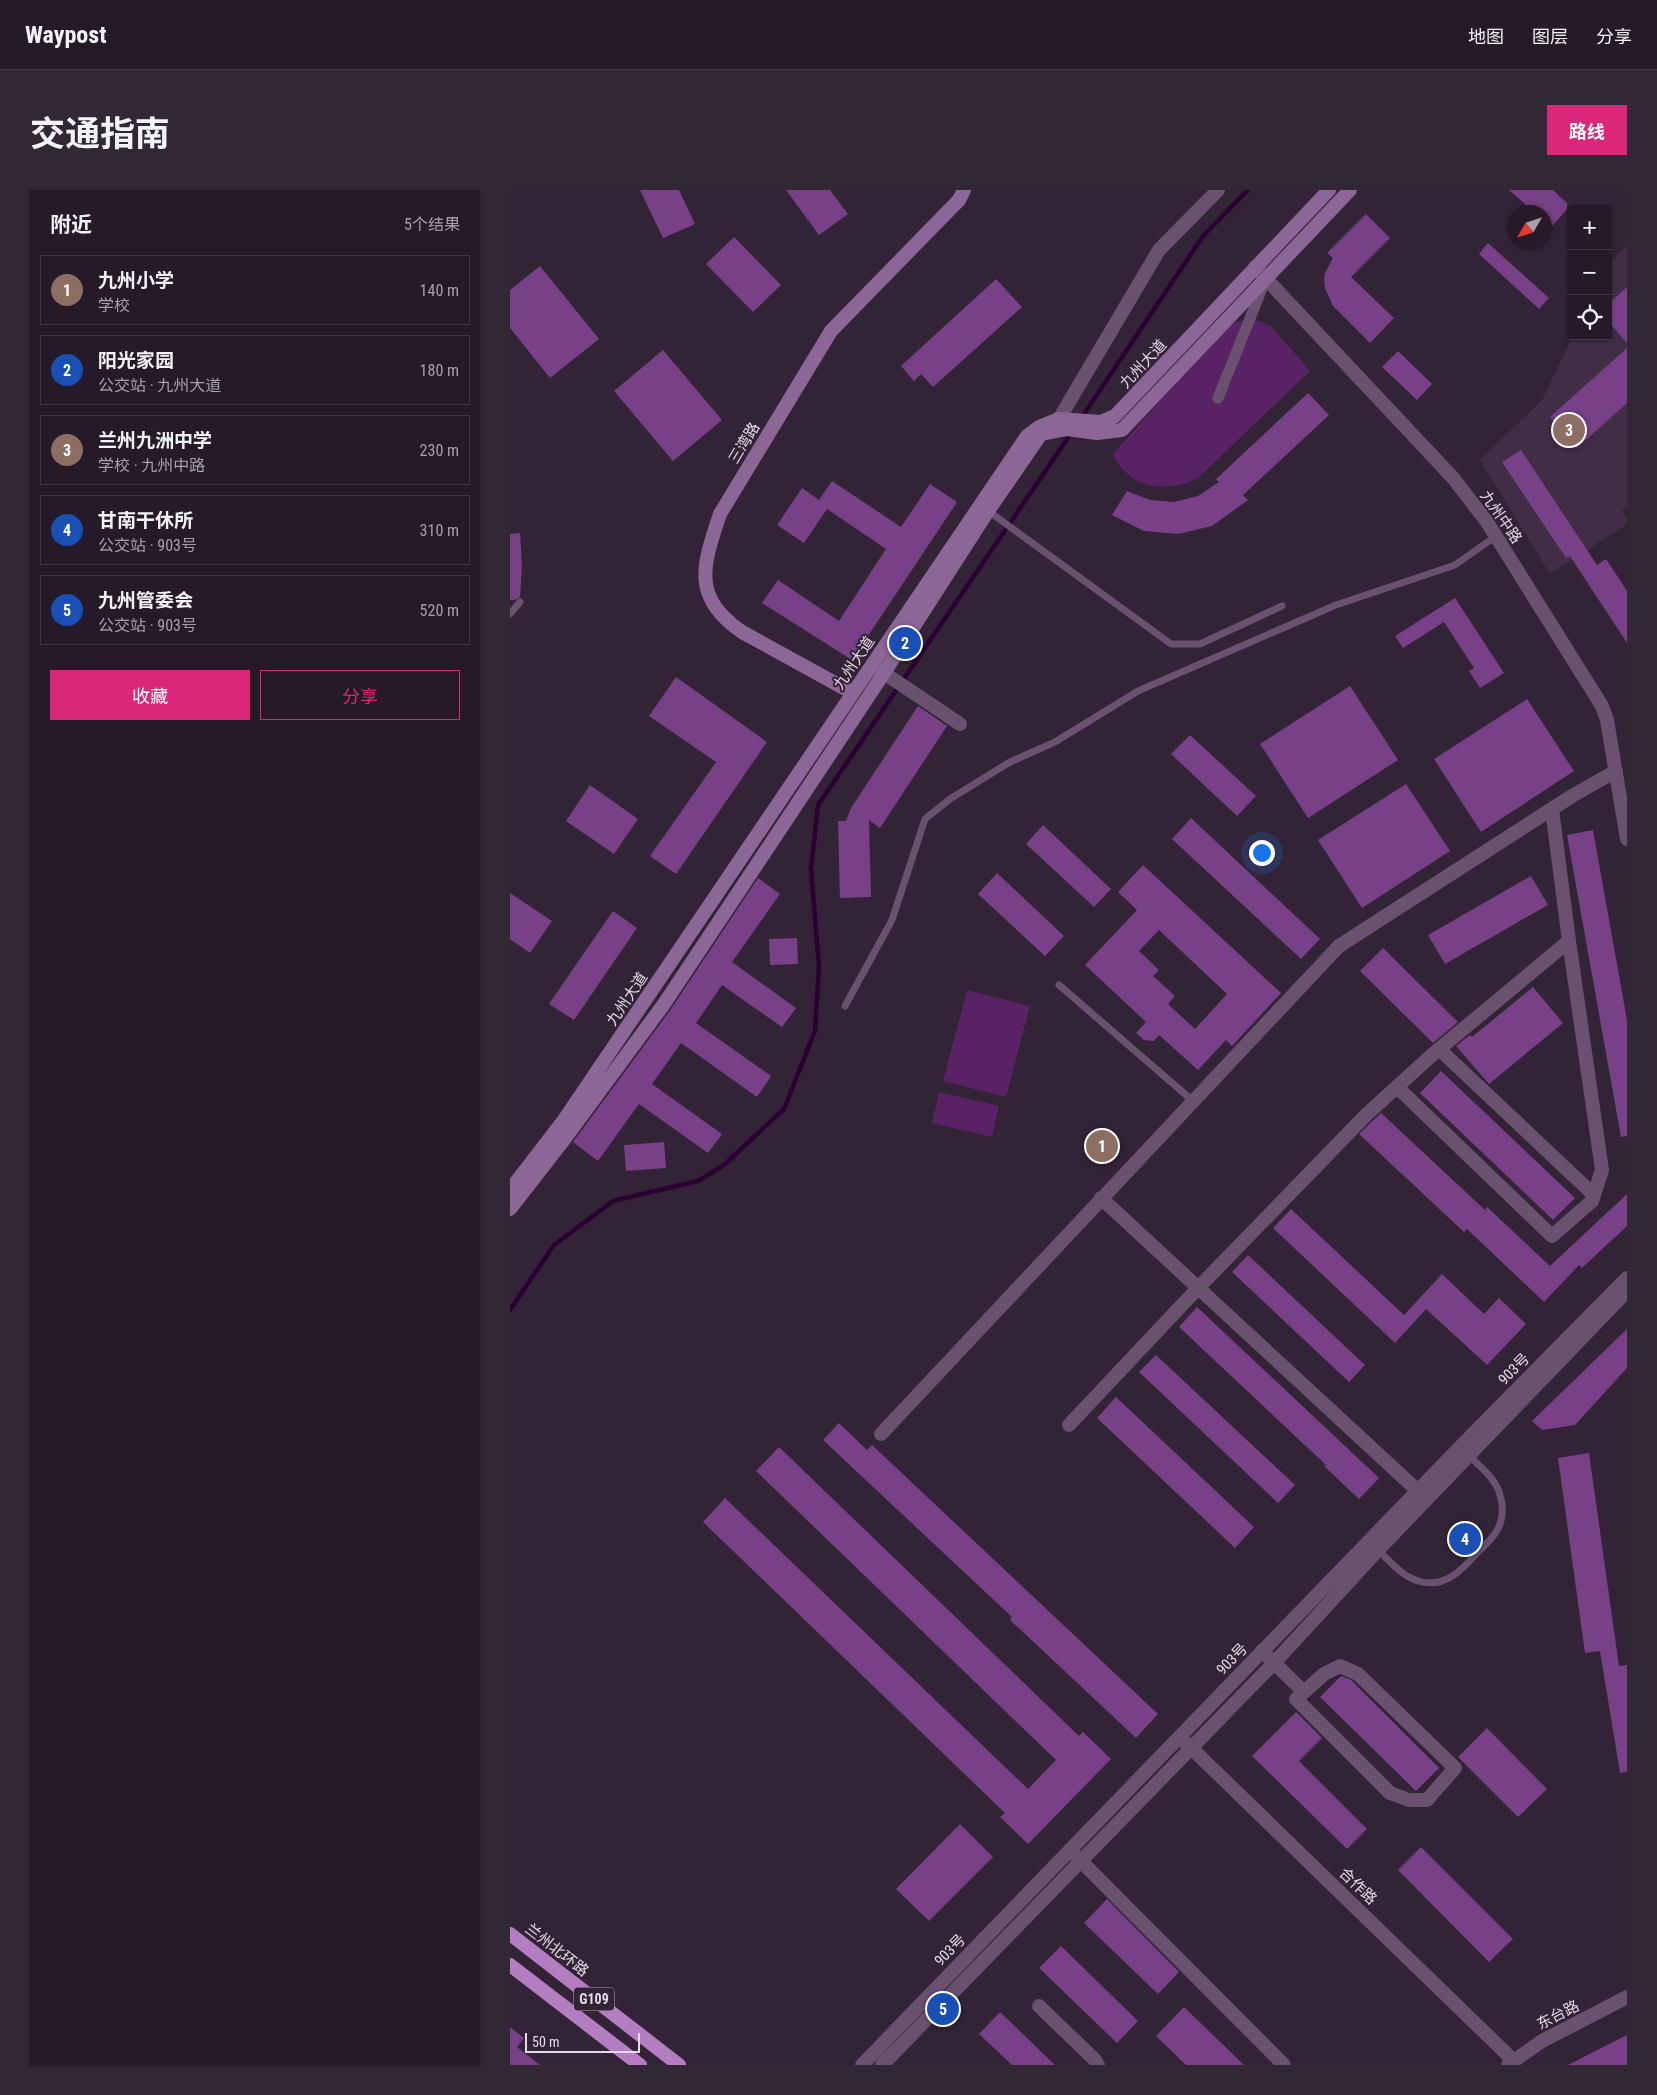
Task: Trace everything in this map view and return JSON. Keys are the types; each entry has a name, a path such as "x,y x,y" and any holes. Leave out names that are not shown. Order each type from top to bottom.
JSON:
{"highway":[{"name":"兰州北环路","path":"510,1934 678,2065"},
{"name":"G109","path":"510,1965 640,2065"}],"main road":[{"name":"三湾路","path":"853,694 742,632 726,621 713,605 706,587 704,567 720,514 831,331 959,200 964,190"},
{"name":"九州大道","path":"510,1190 570,1112 853,694 882,672 989,511 1027,436 1039,428 1065,423 1099,427 1115,416 1329,190"},
{"path":"1099,427 1122,430 1350,190"},
{"path":"510,1209 563,1141 664,1004 882,672"}],"street":[{"path":"1065,423 1159,250 1218,190"},
{"name":"九州中路","path":"1255,267 1426,448 1471,501 1496,536 1602,706 1621,767 1627,839"},
{"path":"1218,398 1266,279"},
{"path":"882,672 960,724"},
{"path":"881,1434 1339,946 1552,809 1621,767"},
{"path":"1397,1087 1552,1236 1592,1201 1602,1170 1552,809"},
{"path":"1069,1426 1198,1288 1367,1114 1439,1049 1569,941"},
{"path":"1439,1049 1594,1194"},
{"path":"1101,1198 1418,1491"},
{"name":"903号","path":"862,2065 1262,1651 1374,1546 1418,1491 1465,1452 1627,1278"},
{"path":"882,2065 1274,1662 1374,1546 1465,1452 1627,1291"},
{"path":"1262,1651 1304,1692"},
{"path":"1340,1666 1358,1674 1455,1768 1427,1800 1409,1800 1390,1794 1296,1699 1304,1692 1324,1674 1340,1666"},
{"name":"合作路","path":"1180,1736 1512,2063"},
{"path":"1070,1850 1284,2065"},
{"name":"东台路","path":"1512,2063 1542,2041 1627,1998"},
{"path":"1039,2006 1098,2065"}],"lane":[{"path":"989,511 1171,644 1200,644 1282,606"},
{"path":"845,1006 892,920 925,819 950,799 1010,762 1055,742 1138,691 1336,605 1455,566 1496,536"},
{"path":"510,614 520,602"},
{"path":"1059,986 1193,1101"},
{"path":"1374,1546 1405,1576 1418,1582 1440,1582 1460,1572 1496,1532 1501,1520 1502,1507 1500,1494 1495,1483 1465,1452"}],"shaded area":[{"path":"1627,246 1627,506 1622,511 1627,517 1627,524 1550,574 1480,460 1542,400 1571,340 1612,340 1612,260"},
{"path":"1260,321 1271,326 1310,371 1197,479 1173,486 1161,487 1149,485 1129,475 1120,466 1113,454 1225,328 1236,322"},
{"path":"967,990 1030,1006 1006,1097 943,1081"},
{"path":"939,1092 999,1106 992,1137 932,1123"}],"building":[{"path":"640,190 679,190 695,224 663,238"},
{"path":"786,190 830,190 848,214 819,235"},
{"path":"1509,190 1553,190 1569,205 1567,205 1567,209 1552,226 1552,205 1526,205"},
{"path":"1366,214 1390,238 1351,277 1394,318 1370,343 1333,306 1325,288 1324,280 1325,273 1333,258 1327,253"},
{"path":"734,237 781,285 753,312 706,264"},
{"path":"1488,243 1549,298 1539,309 1479,254"},
{"path":"540,266 599,339 550,378 510,328 510,290"},
{"path":"996,279 1022,307 933,387 921,374 914,381 901,366"},
{"path":"1627,287 1627,343 1612,326 1612,300"},
{"path":"1627,348 1627,403 1577,448 1550,417"},
{"path":"663,350 722,420 673,461 614,391"},
{"path":"1398,351 1432,384 1417,400 1382,367"},
{"path":"1308,393 1329,415 1243,495 1248,500 1212,526 1178,534 1144,531 1112,515 1127,491 1150,500 1174,502 1198,496 1219,482 1216,479"},
{"path":"1521,450 1597,565 1606,559 1627,591 1627,643 1570,556 1566,558 1502,462"},
{"path":"832,481 901,527 930,484 957,502 852,660 762,603 778,580 839,621 886,549 827,509 804,543 777,525 802,488 819,500"},
{"path":"520,533 522,566 520,597 510,600 510,534"},
{"path":"1455,598 1504,673 1480,688 1469,671 1474,668 1444,622 1403,648 1395,636"},
{"path":"676,677 767,742 676,874 650,856 716,762 649,716"},
{"path":"1350,686 1398,760 1308,818 1260,744"},
{"path":"1527,699 1574,771 1481,832 1434,759"},
{"path":"918,706 947,726 880,828 869,820 871,897 840,898 838,821 846,821 851,808"},
{"path":"1190,735 1256,796 1237,816 1171,754"},
{"path":"1406,784 1450,851 1362,908 1318,840"},
{"path":"590,785 638,819 614,854 566,821"},
{"path":"1191,818 1320,939 1301,959 1172,839"},
{"path":"1043,825 1111,889 1094,907 1026,844"},
{"path":"1593,830 1627,1020 1627,1136 1621,1137 1567,835"},
{"path":"1143,865 1281,993 1232,1046 1226,1040 1198,1070 1159,1035 1154,1041 1144,1040 1136,1033 1146,1022 1085,965 1137,910 1118,892","holes":["1159,930 1227,994 1195,1029 1168,1004 1175,996 1153,976 1159,970 1139,951"]},
{"path":"997,873 1064,936 1045,956 978,894"},
{"path":"1531,876 1548,905 1445,964 1428,935"},
{"path":"758,878 780,894 732,962 796,1008 782,1027 722,985 696,1023 771,1076 757,1097 681,1043 652,1084 722,1134 708,1153 639,1104 598,1161 573,1142 671,1009"},
{"path":"510,893 552,921 530,953 510,939"},
{"path":"613,911 637,928 574,1020 549,1004"},
{"path":"797,938 798,964 770,965 769,939"},
{"path":"1383,948 1458,1022 1433,1043 1360,971"},
{"path":"1533,987 1563,1023 1489,1084 1456,1046 1470,1035 1472,1037"},
{"path":"1441,1071 1575,1198 1553,1220 1420,1093"},
{"path":"1381,1113 1485,1210 1487,1207 1550,1266 1627,1194 1627,1226 1582,1268 1579,1265 1544,1302 1467,1229 1464,1232 1359,1134"},
{"path":"664,1142 666,1168 626,1171 624,1145"},
{"path":"1291,1209 1404,1315 1442,1274 1484,1314 1499,1298 1526,1324 1487,1365 1426,1309 1395,1343 1273,1228"},
{"path":"1248,1255 1365,1365 1349,1382 1232,1272"},
{"path":"1197,1307 1379,1478 1359,1499 1324,1466 1326,1465 1179,1327"},
{"path":"1627,1329 1627,1368 1575,1425 1542,1430 1532,1421"},
{"path":"1156,1355 1295,1485 1278,1503 1139,1372"},
{"path":"1116,1397 1254,1527 1235,1548 1097,1418"},
{"path":"839,1423 867,1450 872,1445 1158,1714 1136,1738 1010,1620 1012,1617 823,1440"},
{"path":"779,1447 1079,1736 1083,1732 1111,1759 1028,1844 1000,1817 1005,1813 703,1522 725,1498 1028,1789 1056,1760 756,1471"},
{"path":"1589,1453 1619,1666 1627,1665 1627,1772 1620,1773 1600,1651 1585,1653 1558,1458"},
{"path":"1341,1676 1351,1680 1439,1768 1416,1791 1320,1697"},
{"path":"1296,1712 1322,1738 1299,1761 1367,1829 1347,1849 1252,1756"},
{"path":"1487,1728 1547,1789 1518,1817 1458,1757"},
{"path":"960,1824 993,1857 929,1921 896,1889"},
{"path":"1421,1847 1513,1939 1489,1962 1398,1870"},
{"path":"1107,1899 1179,1972 1158,1994 1084,1923"},
{"path":"1061,1946 1138,2021 1117,2043 1039,1968"},
{"path":"1184,2007 1244,2065 1186,2065 1156,2036"},
{"path":"1000,2012 1055,2065 1012,2065 979,2034"},
{"path":"510,2027 524,2038 517,2047 540,2065 510,2065"},
{"path":"1627,2035 1627,2065 1568,2065"}],"waterway":[{"path":"1082,417 1203,236 1248,190"},
{"path":"510,1310 554,1245 613,1201 698,1181 724,1165 784,1109 815,1031 819,966 811,869 818,805 1072,432"}],"place":[{"name":"兰州九洲中学","path":"1569,430"},
{"name":"阳光家园","path":"905,643"},
{"name":"九州小学","path":"1102,1146"},
{"name":"甘南干休所","path":"1465,1539"},
{"name":"九州管委会","path":"943,2009"}]}
